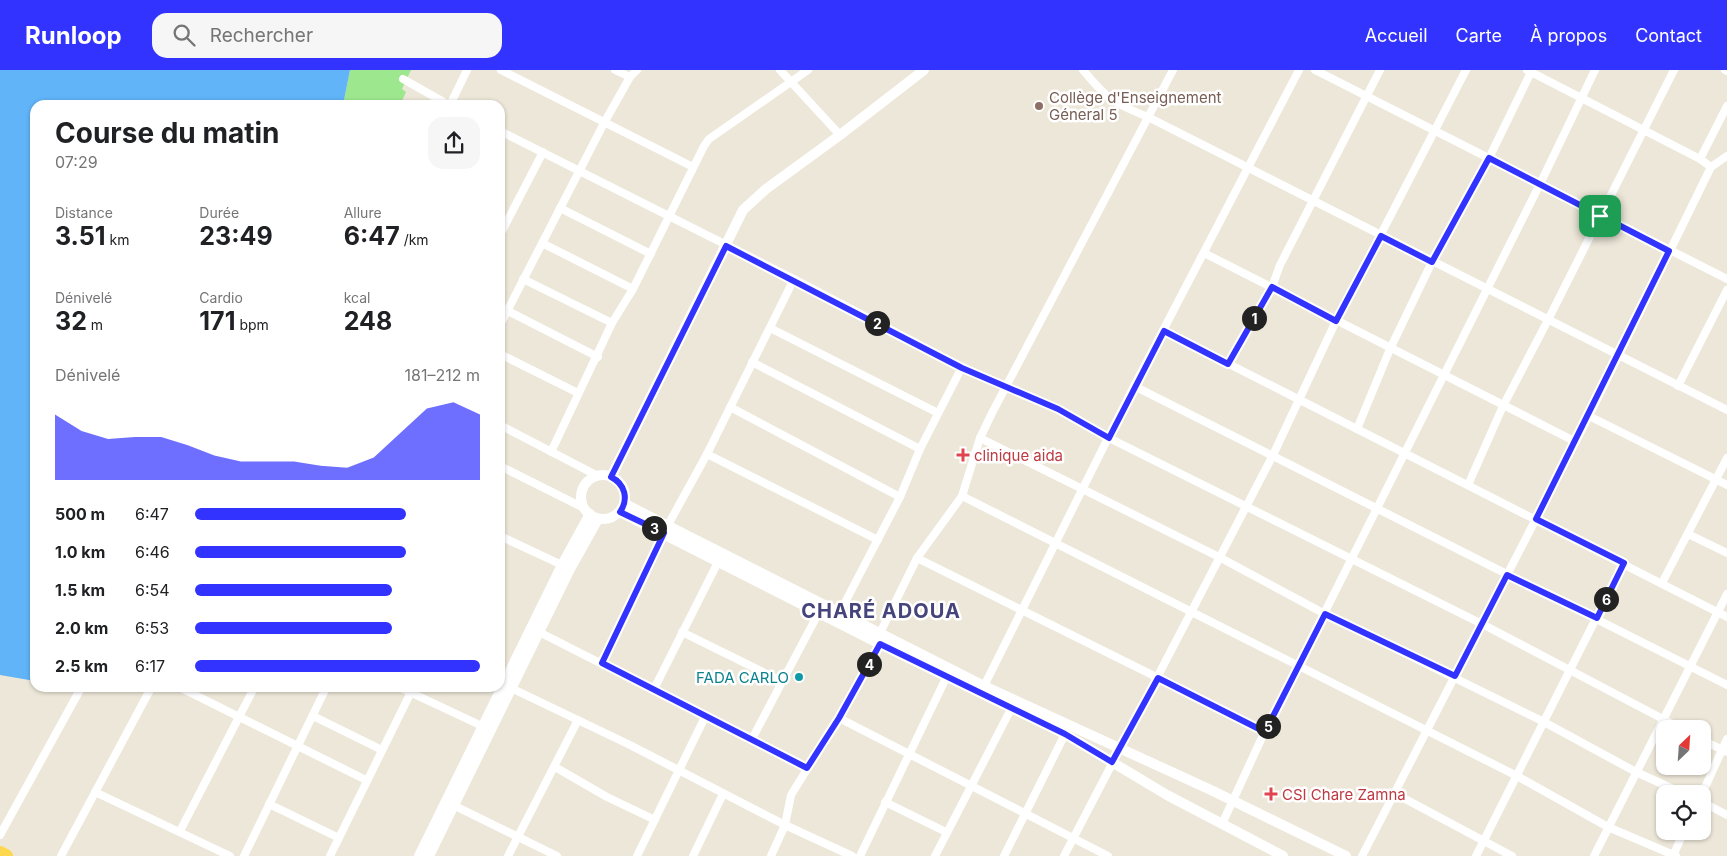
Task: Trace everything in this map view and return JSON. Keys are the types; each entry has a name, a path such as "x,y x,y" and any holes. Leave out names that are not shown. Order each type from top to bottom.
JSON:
{"highway":[{"path":"0,853 6,856"}],"street":[{"path":"452,100 467,70"},
{"path":"501,70 693,167"},
{"path":"615,70 630,77"},
{"path":"505,306 523,279 604,123 630,77 637,70"},
{"path":"780,70 789,83 840,135"},
{"path":"552,452 578,393 598,357 612,323 633,289 693,167 709,139 808,70"},
{"path":"611,477 743,210 750,201 924,70"},
{"path":"1083,70 1107,98 1250,168 1727,410"},
{"path":"771,856 785,825 791,795 839,718 880,644 880,633 917,558 962,496 980,438 1173,70"},
{"path":"984,686 1134,386 1250,168 1299,70"},
{"path":"1314,70 1364,97 1727,279"},
{"path":"1228,364 1272,287 1280,265 1364,97 1380,70"},
{"path":"1064,856 1158,678 1245,505 1273,455 1336,321 1466,70"},
{"path":"1222,824 1265,732 1540,184 1595,70"},
{"path":"1468,485 1503,406 1674,70"},
{"path":"1357,429 1390,349 1432,262 1489,158 1530,71 1700,159 1711,167"},
{"path":"403,78 440,100"},
{"path":"1700,159 1727,106"},
{"path":"505,133 794,279 962,368 1058,409 1109,438 1571,669 1664,719"},
{"path":"505,225 543,152"},
{"path":"1362,856 1576,442 1711,167 1727,156"},
{"path":"560,208 651,254"},
{"path":"542,243 633,289"},
{"path":"1204,252 1390,349 1444,373 1503,406 1576,442"},
{"path":"523,279 612,323"},
{"path":"602,663 666,529 707,454 794,279"},
{"path":"1678,386 1727,290"},
{"path":"505,310 598,357"},
{"path":"770,328 938,413"},
{"path":"1164,331 1727,617"},
{"path":"505,356 578,393"},
{"path":"752,362 920,449"},
{"path":"840,612 900,496 920,449 962,368"},
{"path":"1134,386 1507,575 1597,618 1727,686"},
{"path":"730,407 900,496"},
{"path":"1589,416 1727,485"},
{"path":"505,428 598,476 611,477 619,482 624,490 622,508 610,518 591,514 505,469"},
{"path":"980,438 1219,557 1325,614 1455,676 1636,772 1664,785"},
{"path":"707,454 878,540"},
{"path":"1662,583 1727,458"},
{"path":"591,514 582,500 582,491 586,483 598,476"},
{"path":"962,496 1517,776 1608,827 1674,856 1680,840"},
{"path":"622,508 840,612 984,686 1346,856"},
{"path":"505,680 562,565 591,514"},
{"path":"429,856 570,569 591,514"},
{"path":"666,529 718,562 880,644 1065,734 1222,824 1283,856"},
{"path":"1688,534 1727,553"},
{"path":"505,538 562,565"},
{"path":"917,558 1265,732"},
{"path":"654,689 718,562"},
{"path":"1476,856 1624,563"},
{"path":"1594,856 1727,594"},
{"path":"752,739 819,612"},
{"path":"539,632 807,768"},
{"path":"682,632 781,681"},
{"path":"860,856 947,676"},
{"path":"511,688 785,825 852,856"},
{"path":"0,835 79,692"},
{"path":"61,856 149,692"},
{"path":"189,692 366,780"},
{"path":"180,831 252,692"},
{"path":"244,856 324,692"},
{"path":"330,856 411,692"},
{"path":"416,692 482,726"},
{"path":"419,856 499,692"},
{"path":"935,856 1012,707"},
{"path":"313,716 382,750"},
{"path":"637,856 705,717"},
{"path":"839,718 1108,856"},
{"path":"508,856 578,720"},
{"path":"1004,856 1065,734"},
{"path":"1707,785 1724,751 1727,739"},
{"path":"1711,744 1724,751"},
{"path":"555,767 607,797 655,820"},
{"path":"95,792 230,856"},
{"path":"1394,793 1512,856"},
{"path":"693,856 723,794"},
{"path":"885,802 946,832"},
{"path":"269,804 339,838"},
{"path":"453,805 557,856"},
{"path":"1711,807 1727,815"}],"green space":[{"path":"350,70 411,70 402,89 406,92 402,100 344,100"}],"water":[{"path":"0,70 350,70 344,100 30,100 30,680 0,675"}],"place":[{"name":"Collège d'Enseignement Géneral 5","path":"1039,106"},
{"name":"clinique aida","path":"963,455"},
{"name":"FADA CARLO","path":"799,677"},
{"name":"CSI Chare Zamna","path":"1271,794"}],"district":[{"name":"CHARÉ ADOUA","path":"881,611"}],"route":[{"path":"1489,158 1600,216 1669,251 1589,416 1536,519 1624,563 1597,618 1507,575 1455,676 1325,614 1265,732 1158,678 1112,762 1065,734 880,644 839,718 807,768 602,663 664,533 620,512 625,504 624,490 619,482 611,477 726,246 794,279 962,368 1058,409 1109,438 1134,386 1164,331 1228,364 1272,287 1336,321 1381,236 1432,262 1489,158"}]}
